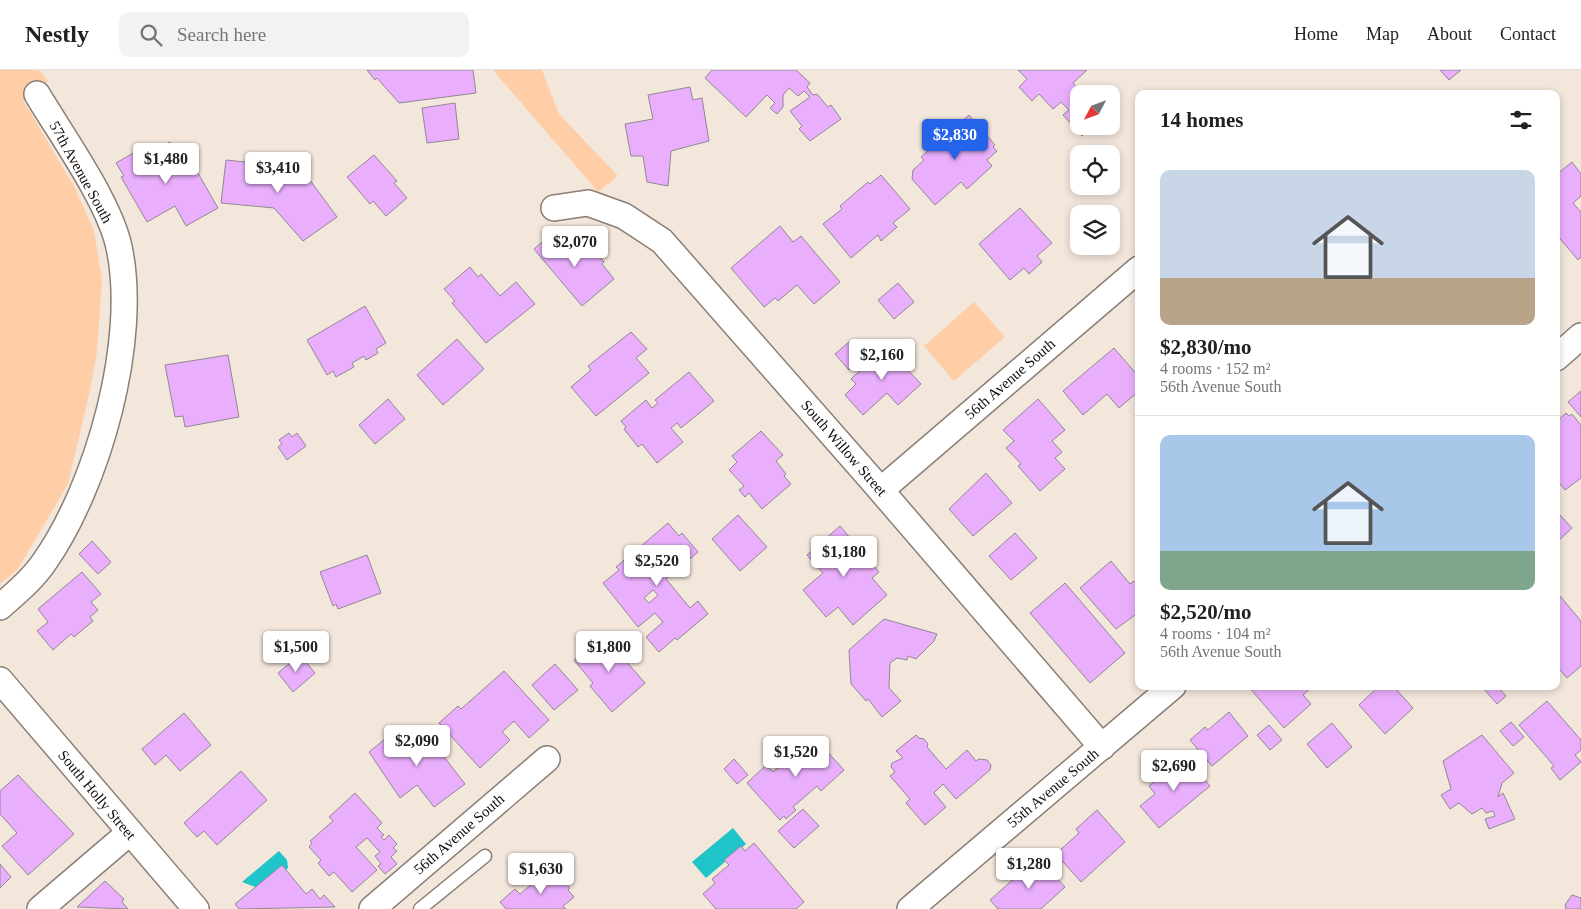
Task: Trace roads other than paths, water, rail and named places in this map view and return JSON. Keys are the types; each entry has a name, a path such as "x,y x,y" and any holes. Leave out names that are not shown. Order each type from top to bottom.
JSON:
{"street":[{"name":"57th Avenue South","path":"0,607 22,588 44,563 65,529 86,487 105,431 118,368 122,323 123,279 119,246 102,204 37,94"},
{"name":"South Willow Street","path":"554,208 588,203 624,216 662,241 881,490 1102,746"},
{"name":"56th Avenue South","path":"881,490 1135,272"},
{"path":"1560,354 1581,336"},
{"name":"South Holly Street","path":"0,680 196,909"},
{"name":"55th Avenue South","path":"910,909 1167,690"},
{"name":"56th Avenue South","path":"372,909 546,759"},
{"path":"40,909 129,832"}],"lane":[{"path":"420,909 485,856"}],"water":[{"path":"733,828 746,844 706,878 692,862"},
{"path":"279,851 287,860 288,868 257,894 258,888 242,882"}]}
